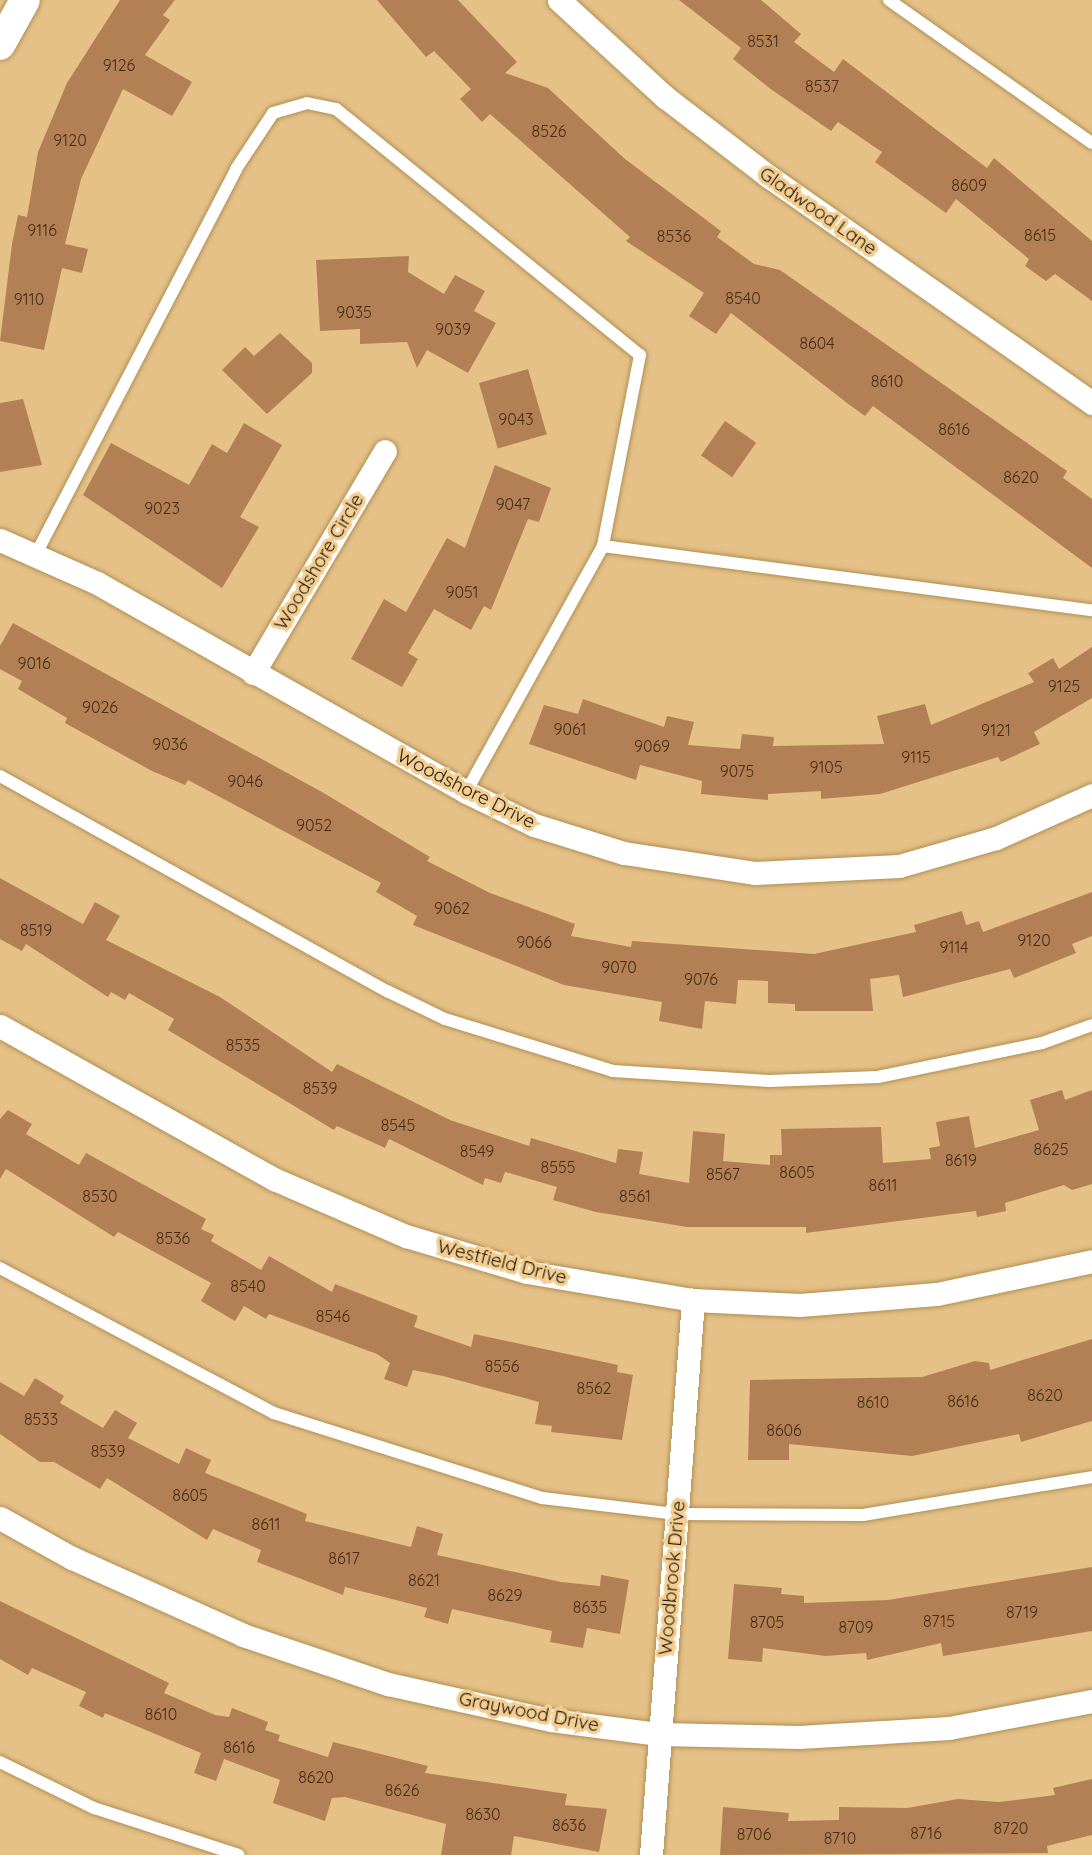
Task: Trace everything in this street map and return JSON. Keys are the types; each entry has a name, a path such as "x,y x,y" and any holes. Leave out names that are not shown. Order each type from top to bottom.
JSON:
{"street":[{"path":"0,45 25,0"},
{"name":"Gladwood Lane","path":"559,0 665,97 768,176 1092,403"},
{"name":"Woodshore Circle","path":"253,673 384,451"},
{"name":"Woodshore Drive","path":"0,540 36,554 466,793 534,825 624,853 755,873 923,860 996,838 1092,795"},
{"name":"Westfield Drive","path":"0,1026 274,1179 406,1236 527,1272 692,1300 800,1305 937,1294 1092,1261"},
{"name":"Woodbrook Drive","path":"651,1855 692,1300"},
{"name":"Graywood Drive","path":"0,1518 164,1602 388,1684 551,1720 659,1734 799,1737 949,1728 1092,1701"}],"lane":[{"path":"889,0 1092,143"},
{"path":"36,554 236,169 273,113 307,103 336,109 640,355 603,546 466,793"},
{"path":"603,546 1092,610"},
{"path":"0,776 387,991 445,1019 613,1071 769,1081 878,1077 1042,1043 1092,1025"},
{"path":"0,1268 274,1413 542,1499 677,1514 863,1515 1092,1477"},
{"path":"0,1762 94,1808 239,1855"}],"building":[{"path":"120,0 175,0 163,15 170,20 145,55 192,82 172,116 123,89 81,179 65,244 88,249 82,273 62,268 44,350 0,341 12,244 18,215 27,217 38,152 67,83"},
{"path":"377,0 458,0 517,62 505,73 548,88 625,159 721,231 717,237 754,264 780,270 1067,471 1063,478 1092,499 1092,568 873,406 865,416 731,313 716,334 689,316 704,293 626,241 630,237 490,114 482,122 460,99 471,89 434,51 426,57"},
{"path":"679,0 761,0 801,34 794,42 834,72 843,59 987,168 994,158 1092,241 1092,301 1055,274 1046,281 1025,266 1029,259 956,199 946,213 875,162 882,152 838,122 831,131 772,90 733,59 741,48"},
{"path":"409,256 408,272 444,294 455,275 485,291 474,311 496,323 468,373 427,350 417,368 407,342 360,344 360,329 320,331 316,260"},
{"path":"280,333 312,363 312,373 267,414 222,370 245,347 254,356"},
{"path":"528,369 547,434 498,448 479,383"},
{"path":"23,399 42,465 0,472 0,403"},
{"path":"725,421 756,443 732,477 701,455"},
{"path":"244,423 282,445 240,517 259,527 222,588 83,495 111,443 189,485 212,444 227,453"},
{"path":"495,465 551,488 539,522 528,519 491,610 484,606 471,630 434,609 408,653 418,659 402,687 351,659 384,599 406,612 447,538 465,548"},
{"path":"13,623 322,792 430,857 427,861 490,893 575,924 571,936 631,947 632,941 814,954 916,932 914,925 962,911 966,925 979,921 983,932 1092,892 1092,936 1072,944 1076,953 1014,978 1010,969 903,997 899,975 870,979 873,1011 795,1011 795,1004 768,1003 768,981 738,980 736,1004 705,1001 702,1029 659,1021 662,1002 564,985 413,925 417,916 376,892 381,883 188,780 185,785 152,771 65,723 67,718 18,689 22,681 0,669 0,646"},
{"path":"1092,647 1092,698 1034,732 1040,744 1001,762 998,757 880,794 821,799 821,791 768,794 768,800 701,794 702,781 640,765 636,780 529,744 544,705 578,714 583,699 664,727 667,716 694,722 688,745 740,749 742,734 774,737 773,746 884,744 877,716 925,704 931,725 1034,682 1028,673 1053,658 1059,669"},
{"path":"0,878 83,924 95,902 120,916 106,940 220,997 332,1072 337,1064 450,1120 529,1146 531,1138 616,1163 618,1149 643,1152 639,1174 689,1183 693,1131 725,1134 723,1161 770,1165 770,1155 782,1155 781,1129 881,1127 883,1163 931,1159 929,1148 940,1146 936,1122 969,1116 975,1148 1039,1130 1030,1100 1062,1090 1065,1100 1092,1090 1092,1184 1072,1190 1064,1185 1005,1203 1006,1211 977,1217 976,1211 806,1233 806,1227 687,1227 596,1212 553,1200 557,1187 505,1172 501,1183 485,1178 483,1185 389,1139 385,1148 337,1126 334,1130 168,1030 174,1019 129,993 125,1000 111,992 108,997 26,944 22,951 0,939"},
{"path":"8,1110 32,1124 26,1134 79,1165 86,1153 206,1219 201,1229 214,1235 211,1241 261,1270 269,1256 332,1292 335,1284 418,1316 414,1327 471,1347 474,1334 618,1365 617,1372 633,1375 622,1440 551,1432 552,1426 535,1424 539,1402 443,1376 413,1370 407,1387 384,1379 390,1363 377,1354 269,1314 266,1319 244,1306 235,1321 201,1301 211,1283 118,1232 114,1237 6,1169 0,1179 0,1119"},
{"path":"1092,1339 1092,1421 1021,1442 1019,1434 912,1456 789,1444 789,1460 748,1460 750,1380 922,1377 975,1361 989,1363 990,1370"},
{"path":"35,1378 64,1396 60,1403 103,1428 115,1410 137,1423 128,1438 179,1464 186,1448 211,1460 205,1473 307,1514 305,1521 411,1547 417,1526 443,1534 437,1555 561,1582 600,1586 601,1575 629,1580 620,1634 587,1628 583,1648 550,1642 552,1631 452,1609 448,1624 424,1617 427,1608 345,1587 343,1595 257,1562 261,1550 213,1529 207,1540 107,1478 100,1489 54,1462 40,1462 0,1434 0,1382 24,1396"},
{"path":"1092,1567 1092,1631 943,1656 941,1643 867,1660 866,1653 825,1656 763,1648 762,1662 728,1659 734,1584 782,1588 781,1594 804,1596 804,1603 888,1600"},
{"path":"0,1601 169,1683 164,1693 215,1715 229,1717 232,1708 268,1722 265,1730 280,1735 278,1741 328,1757 333,1742 428,1766 425,1773 567,1794 565,1805 607,1809 599,1852 514,1836 511,1855 441,1855 446,1824 345,1797 332,1798 325,1821 273,1803 280,1780 224,1759 216,1781 194,1773 201,1753 105,1713 103,1718 79,1706 86,1692 32,1668 28,1675 0,1659"},
{"path":"1092,1779 1092,1835 1047,1846 1048,1853 720,1855 723,1807 789,1813 788,1821 839,1820 839,1807 907,1808 958,1799 999,1802 1055,1795 1053,1788"}]}
